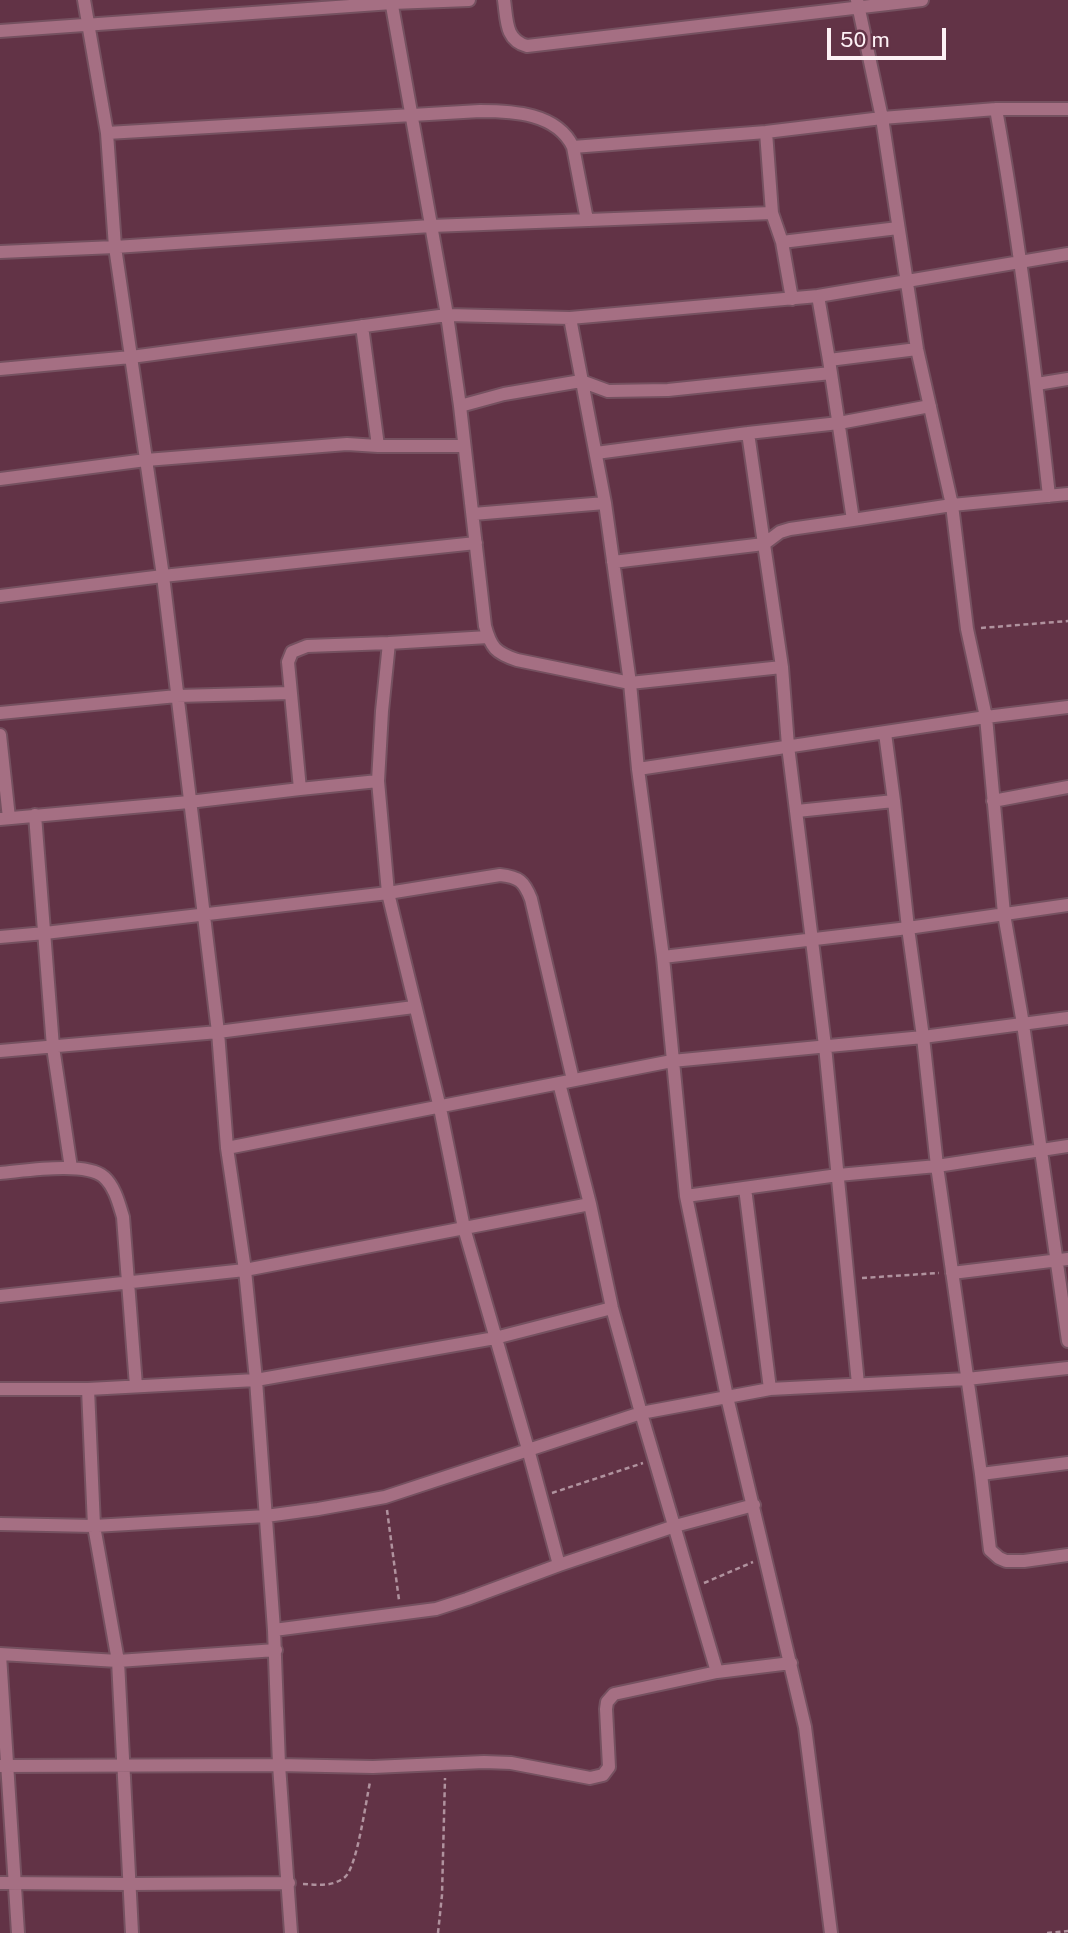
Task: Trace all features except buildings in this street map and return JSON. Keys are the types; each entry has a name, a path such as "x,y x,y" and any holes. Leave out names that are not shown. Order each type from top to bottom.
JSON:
{"street":[{"path":"84,0 107,133 115,247 163,576 205,914 227,1148 245,1270 275,1630 279,1765 291,1933"},
{"path":"0,31 391,2 469,0"},
{"path":"504,0 512,38 518,44 527,46 857,3 922,0"},
{"path":"391,2 447,315 485,626 492,645 501,654 517,660 629,683 782,667"},
{"path":"857,3 882,118 917,349 952,505 967,629 986,718 1004,914 1041,1151 1062,1260 1068,1341"},
{"path":"573,146 766,132 882,118 996,109 1068,108"},
{"path":"996,109 1037,384 1049,496"},
{"path":"107,133 480,111 519,113 537,117 559,128 569,138 573,146 587,220"},
{"path":"766,132 772,213 782,242 792,299"},
{"path":"0,252 431,226 772,213"},
{"path":"782,242 898,228"},
{"path":"0,369 131,357 447,315 570,318 792,299 1068,254"},
{"path":"818,296 853,520"},
{"path":"570,318 605,503 629,683 663,957 686,1196 727,1397 805,1727 831,1933"},
{"path":"362,326 379,446"},
{"path":"460,406 504,394 581,381 608,391 668,390 830,367 917,349"},
{"path":"1037,384 1068,379"},
{"path":"596,453 839,423 930,406"},
{"path":"748,433 782,667 788,746 825,1046 858,1384"},
{"path":"0,479 146,460 346,444 464,446"},
{"path":"613,562 764,544 780,532 790,529 952,505 1068,494"},
{"path":"473,514 605,503"},
{"path":"0,596 476,543"},
{"path":"300,789 288,662 292,652 307,646 488,637"},
{"path":"389,643 382,710 379,781 388,893 440,1108 464,1228 559,1565"},
{"path":"0,713 177,696 290,693"},
{"path":"638,769 1068,707"},
{"path":"885,733 937,1166 990,1549 994,1555 1006,1561 1068,1555"},
{"path":"0,735 4,818 189,802 379,781"},
{"path":"993,801 1068,787"},
{"path":"797,811 894,801"},
{"path":"35,815 53,1047 71,1168"},
{"path":"0,937 388,893 500,875 512,876 526,888 531,899 573,1080"},
{"path":"663,957 908,928 1068,905"},
{"path":"0,1051 218,1032 414,1007"},
{"path":"227,1148 672,1061 923,1037 1068,1018"},
{"path":"559,1083 590,1203 612,1308 717,1672"},
{"path":"686,1196 838,1175 937,1166 1068,1146"},
{"path":"0,1173 71,1168 89,1170 104,1177 118,1199 123,1217 136,1386"},
{"path":"745,1188 771,1389"},
{"path":"0,1296 245,1270 590,1203"},
{"path":"952,1272 1062,1260"},
{"path":"0,1389 88,1389 256,1380 495,1338 612,1308"},
{"path":"0,1524 94,1526 266,1516 328,1508 385,1497 641,1413 771,1389 967,1379 1068,1367"},
{"path":"88,1389 94,1526 118,1661 132,1933"},
{"path":"981,1474 1068,1463"},
{"path":"275,1630 436,1609 675,1526 754,1505"},
{"path":"18,1933 3,1766 0,1655 118,1661 276,1650"},
{"path":"3,1766 373,1767 484,1762 512,1763 590,1778 598,1777 609,1767 606,1709 614,1694 717,1672 791,1663"},
{"path":"0,1882 289,1883"}],"path":[{"path":"967,629 1068,621"},
{"path":"848,1279 952,1272"},
{"path":"539,1497 655,1459"},
{"path":"385,1497 400,1614"},
{"path":"692,1589 765,1557"},
{"path":"438,1933 442,1895 445,1764"},
{"path":"289,1883 324,1885 337,1882 347,1875 353,1862 373,1767"},
{"path":"1047,1933 1068,1931"}]}
